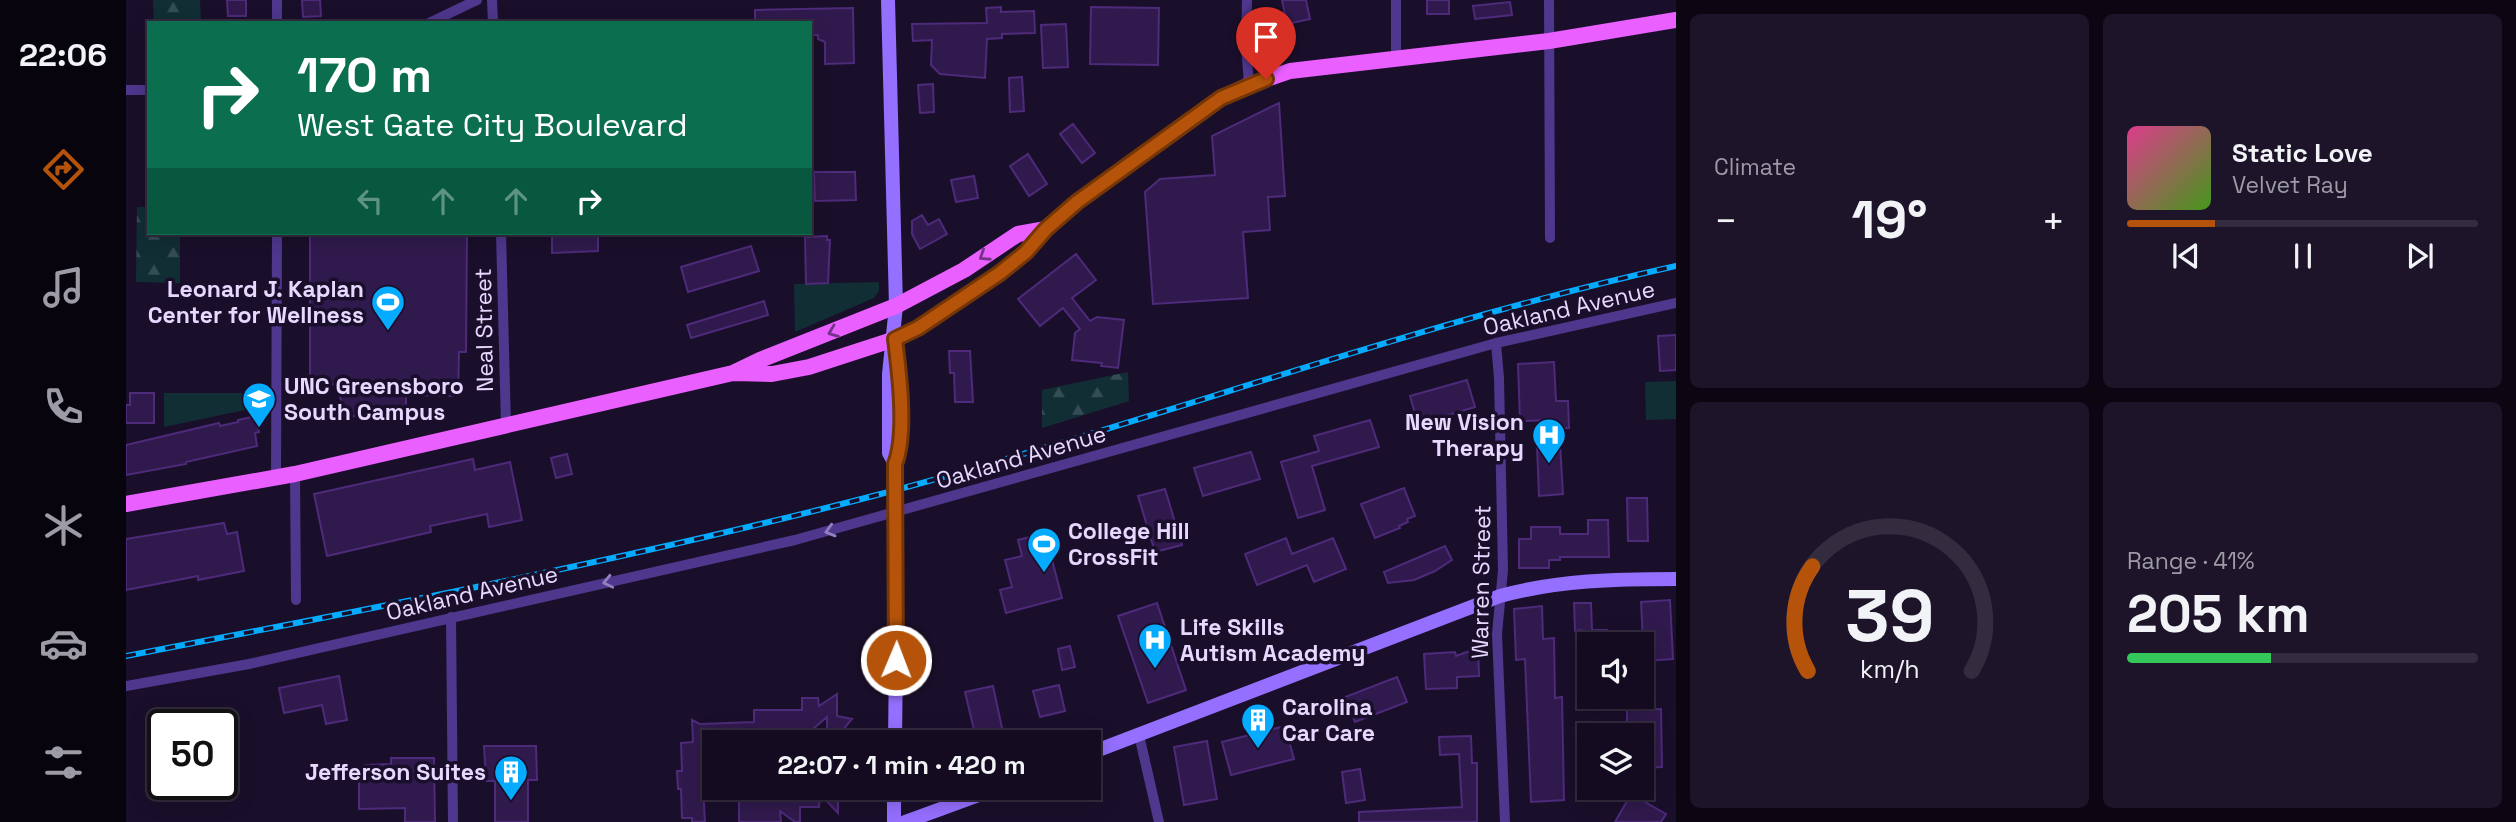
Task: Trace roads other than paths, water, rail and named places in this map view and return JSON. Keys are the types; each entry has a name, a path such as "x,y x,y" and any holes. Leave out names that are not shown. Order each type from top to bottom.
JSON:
{"main road":[{"path":"888,0 896,306 895,339 889,374 890,453 895,464 895,730"},
{"path":"733,373 772,374 809,367 895,339 918,328 1000,273 1026,252 1046,229 1077,202 1221,98 1250,85 1290,71 1549,41 1676,20"},
{"path":"126,504 295,474 733,373 896,306 964,270 1018,234 1046,229"},
{"path":"1101,749 1500,596 1539,586 1574,582 1676,579"},
{"path":"894,800 894,822"},
{"path":"905,822 965,800"}],"street":[{"path":"277,0 277,21"},
{"path":"433,21 477,0"},
{"path":"492,0 493,21"},
{"path":"1247,0 1246,45 1250,85"},
{"path":"1396,0 1396,57"},
{"path":"1549,0 1550,238"},
{"path":"126,90 147,90"},
{"path":"276,477 277,235"},
{"name":"Neal Street","path":"501,235 506,426"},
{"name":"Oakland Avenue","path":"126,686 249,664 795,540 1496,343 1676,303"},
{"name":"Warren Street","path":"1496,343 1503,570 1497,634 1505,822"},
{"path":"295,474 296,600"},
{"path":"451,617 453,822"},
{"path":"1139,735 1159,822"}],"railway":[{"path":"126,656 594,562 873,496 1074,439 1474,317 1676,266"}],"place":[{"name":"Leonard J. Kaplan Center for Wellness","path":"388,332"},
{"name":"UNC Greensboro South Campus","path":"259,429"},
{"name":"New Vision Therapy","path":"1549,465"},
{"name":"College Hill CrossFit","path":"1044,574"},
{"name":"Life Skills Autism Academy","path":"1155,670"},
{"name":"Carolina Car Care","path":"1258,750"},
{"name":"Jefferson Suites","path":"511,802"}]}
